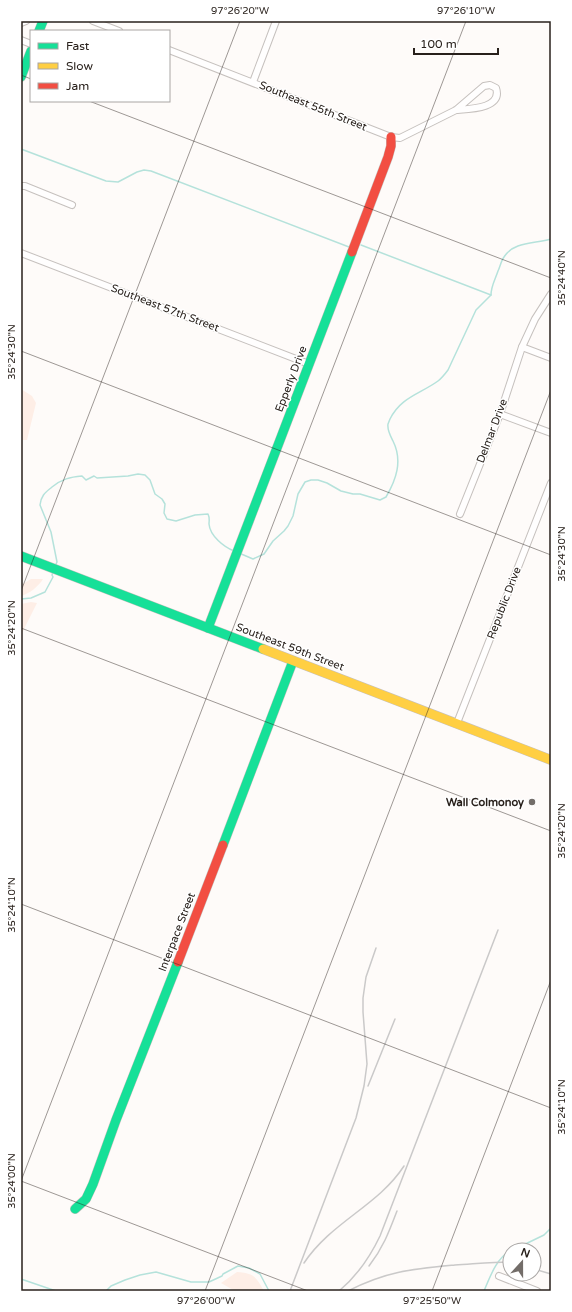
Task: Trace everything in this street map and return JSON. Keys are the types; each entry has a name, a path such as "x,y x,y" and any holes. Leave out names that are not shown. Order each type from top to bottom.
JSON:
{"street":[{"path":"21,22 26,21"},
{"path":"93,21 116,30"},
{"path":"252,82 276,21"},
{"name":"Southeast 55th Street","path":"170,50 391,137"},
{"path":"21,77 30,54"},
{"path":"391,137 400,138 456,110 484,86 490,85 496,88 498,93 496,98 489,105 456,110"},
{"name":"Epperly Drive","path":"208,628 234,557 337,293 385,164 391,137"},
{"path":"21,186 25,186 72,205"},
{"name":"Southeast 57th Street","path":"21,253 309,364"},
{"name":"Delmar Drive","path":"460,514 500,414 522,347 535,319 551,294"},
{"path":"522,347 551,358"},
{"path":"500,414 551,433"},
{"name":"Republic Drive","path":"457,724 551,483"},
{"name":"Southeast 59th Street","path":"21,556 551,760"},
{"name":"Interpace Street","path":"75,1209 86,1199 93,1184 116,1120 208,885 293,661"},
{"path":"499,1276 537,1291"}],"shaded area":[{"path":"21,389 32,396 36,403 27,440 21,440"},
{"path":"31,579 43,579 34,589 21,596 21,585"},
{"path":"31,602 37,603 21,635 21,604"},
{"path":"237,1272 247,1273 254,1277 264,1291 235,1291 221,1283"}],"waterway":[{"path":"21,149 106,181 118,182 137,172 144,170 151,171 349,247"},
{"path":"239,553 253,559 264,554 273,541 288,526 293,516 298,494 305,482 318,480 341,491 360,494 380,500 386,497 393,484 398,463 396,448 389,433 388,426 394,412 405,401 438,381 448,370 476,310 491,295 492,286 501,262 508,252 513,248 525,244 551,239"},
{"path":"361,245 491,295"},
{"path":"55,566 57,562 51,532 40,505 46,492 59,482 82,476 86,480 94,476 97,478 138,474 145,475 150,480 155,494 162,499 165,504 164,513 167,519 176,521 195,515 208,514 212,533 222,544 234,551"},
{"path":"21,599 31,598 45,592 53,577 53,572"},
{"path":"530,1242 544,1235 551,1228"},
{"path":"484,1291 491,1274 502,1258"},
{"path":"106,1291 111,1286 125,1280 156,1272 191,1282 209,1282 238,1266 249,1268 260,1274 269,1291"},
{"path":"21,1279 56,1291"}],"railway":[{"path":"339,1291 352,1279 362,1266 380,1236 498,930"},
{"path":"290,1291 356,1118 364,1086 367,1064 363,998 366,977 376,948"},
{"path":"368,1086 395,1019"},
{"path":"304,1263 327,1236 381,1192 404,1166"},
{"path":"369,1266 382,1246 397,1211"},
{"path":"348,1291 375,1279 400,1272 455,1265 502,1262"},
{"path":"542,1271 551,1274"}],"traffic: fast":[{"path":"39,30 43,21"},
{"path":"21,77 30,54"},
{"path":"208,628 352,252"},
{"path":"21,556 263,649"},
{"path":"223,845 293,661"},
{"path":"75,1209 86,1199 93,1184 116,1120 178,962"}],"traffic: slow":[{"path":"263,649 551,760"}],"traffic: jam":[{"path":"352,252 388,157 391,146 391,137"},
{"path":"178,962 223,845"}],"place":[{"name":"Wall Colmonoy","path":"532,802"}]}
